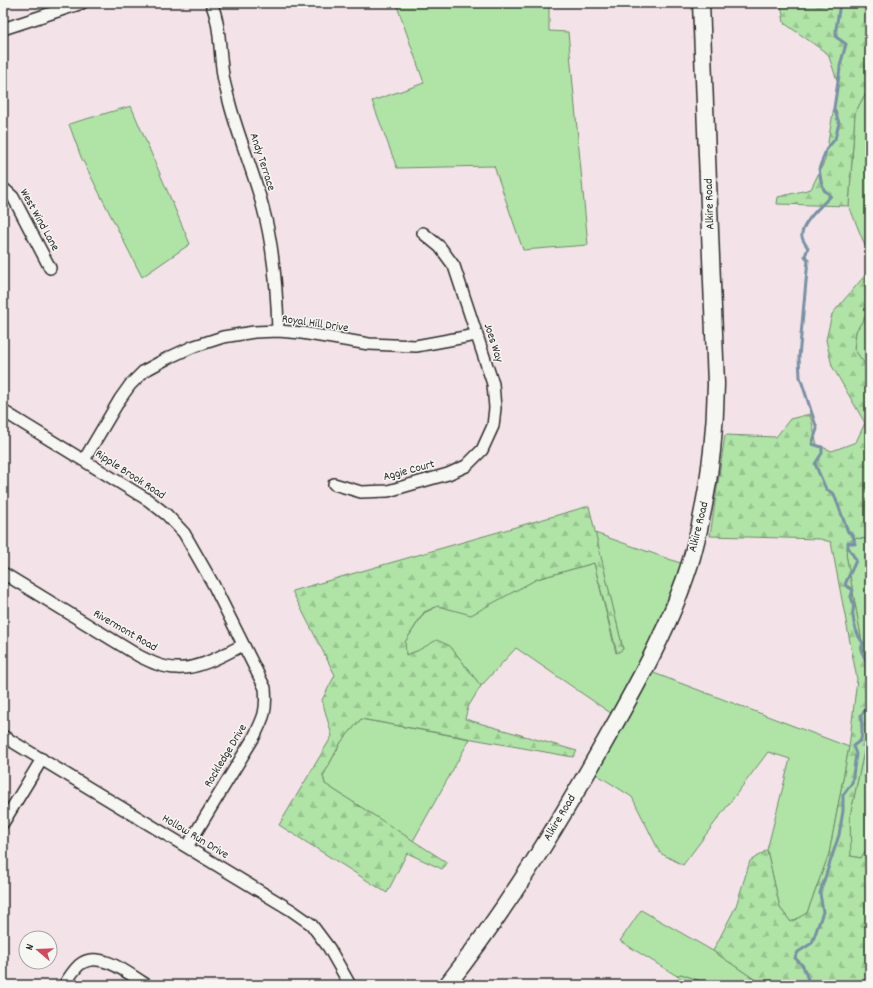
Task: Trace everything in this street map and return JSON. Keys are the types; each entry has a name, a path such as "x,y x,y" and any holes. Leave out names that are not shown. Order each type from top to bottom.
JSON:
{"main road":[{"name":"Alkire Road","path":"447,985 508,900 586,776 650,660 674,607 692,558 709,480 713,446 716,384 701,3"}],"street":[{"path":"3,29 82,3"},
{"name":"Andy Terrace","path":"211,3 217,21 223,75 230,104 264,209 272,253 277,294 278,331"},
{"name":"West Wind Lane","path":"3,188 13,197 50,268"},
{"name":"Joes Way","path":"423,233 440,247 454,266 493,384 495,408 493,426 482,450 466,466"},
{"name":"Royal Hill Drive","path":"84,460 130,385 144,371 192,347 223,337 254,332 278,331 302,333 369,344 416,346 476,335"},
{"name":"Ripple Brook Road","path":"3,411 148,500 167,515 184,533 213,584 259,674"},
{"name":"Aggie Court","path":"334,484 361,492 388,491 448,474 466,466"},
{"name":"Rivermont Road","path":"3,574 139,656 157,664 186,668 217,658 244,645"},
{"name":"Rockledge Drive","path":"187,847 254,737 262,721 266,703 265,688 259,674"},
{"name":"Hollow Run Drive","path":"3,736 312,924 329,948 350,985"},
{"path":"3,823 42,759"},
{"path":"64,985 81,964 89,960 99,959 108,962 148,985"}],"green space":[{"path":"396,3 549,3 549,31 568,32 588,245 523,250 494,166 397,168 372,101 424,83"},
{"path":"782,3 870,3 870,92 864,96 855,113 849,206 777,204 778,197 811,189 825,160 838,83 828,54 784,23"},
{"path":"870,92 870,271 867,273 866,248 849,206 855,113 864,96"},
{"path":"131,106 190,244 142,277 81,157 69,124"},
{"path":"870,271 870,309 856,331 854,349 870,371 870,539 854,538 848,543 846,554 868,675 870,676 870,748 864,751 850,816 851,856 861,858 870,843 870,921 866,929 870,932 870,985 763,985 713,951 736,906 750,861 767,850 780,908 791,922 807,913 829,854 849,747 857,679 831,542 820,539 710,536 725,435 776,437 790,419 810,414 817,445 832,451 856,442 865,423 832,366 826,340 832,314"},
{"path":"870,309 870,371 854,349 856,331"},
{"path":"589,506 623,649 617,653 594,563 537,579 471,615 438,606 424,612 405,642 406,655 437,640 450,646 481,686 468,707 465,719 577,751 573,757 361,719 341,742 323,776 325,784 448,863 442,869 407,853 387,893 279,825 332,736 322,700 335,675 292,591"},
{"path":"595,533 683,564 655,636 612,714 516,648 481,686 450,646 417,651 406,655 405,642 424,613 438,606 471,614 537,579 594,563 616,653 623,649"},
{"path":"854,538 870,539 870,676 868,675 846,554 848,543"},
{"path":"651,672 849,747 829,854 807,913 791,922 780,908 767,850 790,759 768,752 683,865 660,853 632,797 596,774"},
{"path":"361,719 470,739 413,841 325,784 323,776 341,742"},
{"path":"870,748 870,843 861,858 850,856 850,816 864,751"},
{"path":"641,910 713,951 763,985 711,985 681,974 677,976 620,941"},
{"path":"681,974 711,985 691,985 677,976"}],"waterway":[{"path":"810,985 803,966 795,958 798,952 812,943 823,912 820,893 839,835 843,811 843,795 852,783 856,754 853,746 861,740 861,715 866,709 869,701 866,689 867,663 861,650 863,643 856,631 853,620 854,605 851,597 853,590 845,585 856,560 848,547 848,542 855,544 853,535 848,532 834,494 826,489 815,464 822,453 822,447 812,444 817,429 800,377 799,357 808,260 805,256 808,248 802,238 802,232 804,226 812,215 831,196 824,190 819,169 826,150 835,139 839,123 834,108 841,62 846,44 836,37 840,3"}]}
